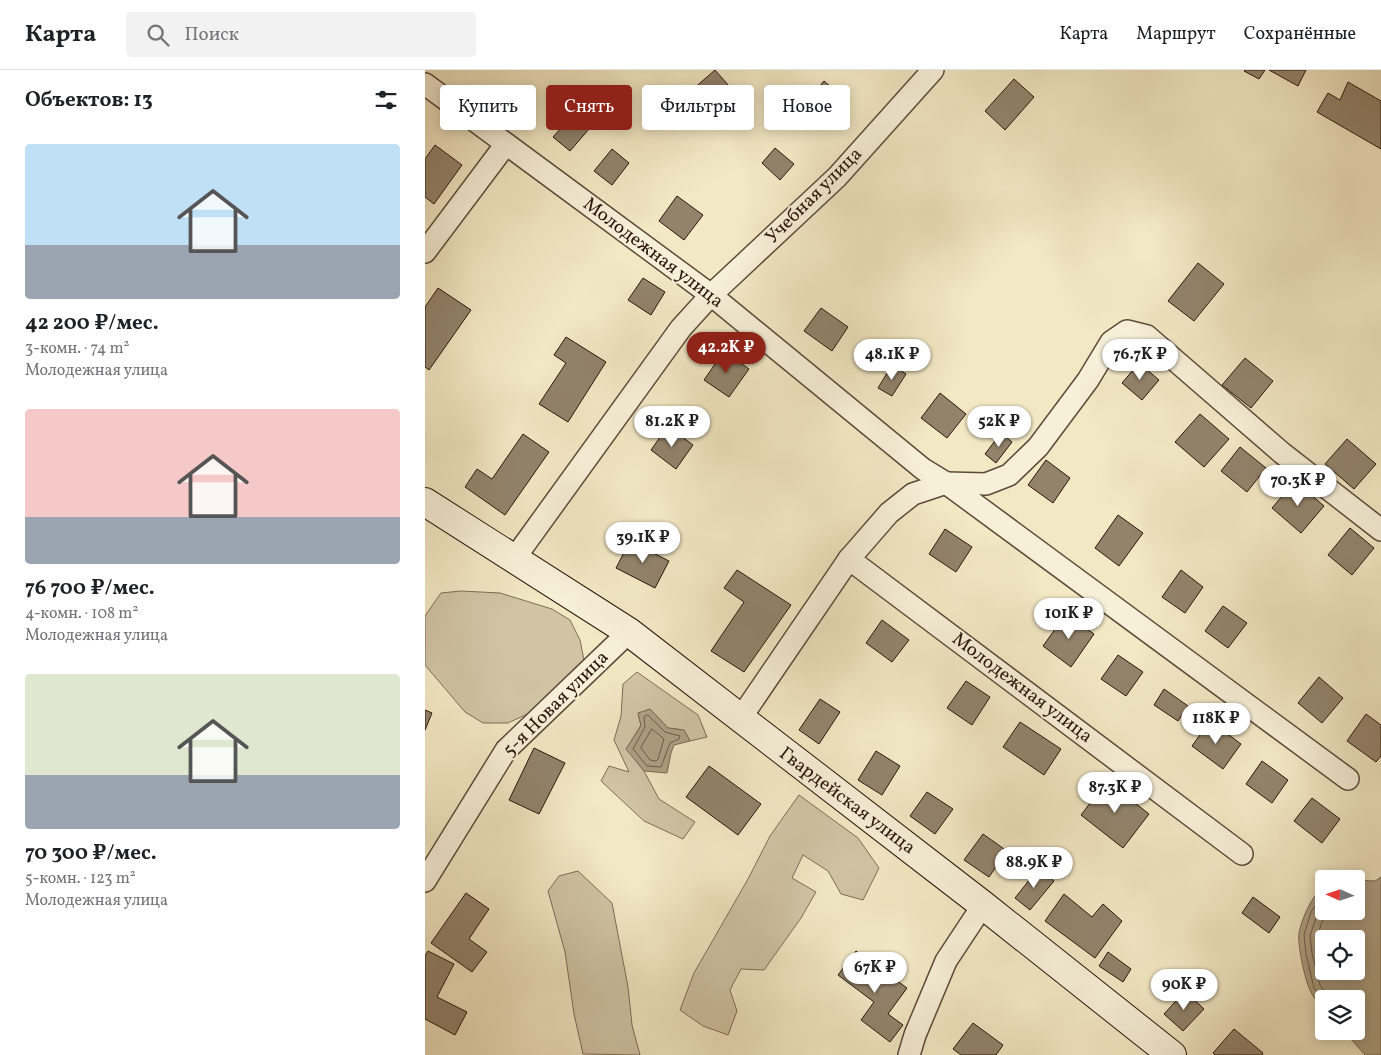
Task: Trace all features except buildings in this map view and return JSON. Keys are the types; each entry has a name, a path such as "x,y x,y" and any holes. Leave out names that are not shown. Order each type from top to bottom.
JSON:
{"main road":[{"name":"Гвардейская улица","path":"425,502 629,632 983,905 1172,1055"}],"street":[{"name":"Учебная улица","path":"711,295 837,177 933,70"},
{"name":"Молодежная улица","path":"425,84 711,295 923,470 946,483 1348,779"},
{"path":"425,252 506,144"},
{"path":"514,559 681,328 711,295"},
{"name":"Молодежная улица","path":"740,719 849,559 889,513 913,494 946,483 987,484 1009,476 1039,447 1088,380 1111,342 1127,331 1147,336 1282,453 1381,530"},
{"name":"Молодежная улица","path":"849,559 1242,854"},
{"name":"5-я Новая улица","path":"425,881 507,750 629,632"},
{"path":"909,1055 915,1035 946,961 983,905"}],"shaded area":[{"path":"461,591 500,593 552,609 570,620 580,640 584,660 534,711 508,723 483,723 465,712 425,665 425,616 441,593"},
{"path":"637,672 698,715 707,737 690,741 684,730 668,728 650,709 638,714 641,725 627,748 644,771 659,799 695,822 683,839 644,821 601,781 609,766 629,772 614,740 621,716 623,684"},
{"path":"799,795 858,838 879,868 863,900 841,894 828,871 803,855 792,878 816,892 801,918 764,970 741,969 730,990 737,1011 728,1035 703,1026 680,1010 694,973 748,879 770,836"},
{"path":"578,871 612,903 628,987 632,1025 640,1055 583,1054 574,1014 565,952 548,891 559,876"}],"water":[{"path":"650,709 668,728 684,730 690,741 674,745 667,773 644,771 626,749 641,726 638,713"},
{"path":"1381,877 1381,1055 1365,1055 1352,1040 1365,1040 1365,990 1315,990 1315,998 1308,985 1299,945 1300,927 1315,895 1315,920 1365,920 1365,880 1375,881"}]}
